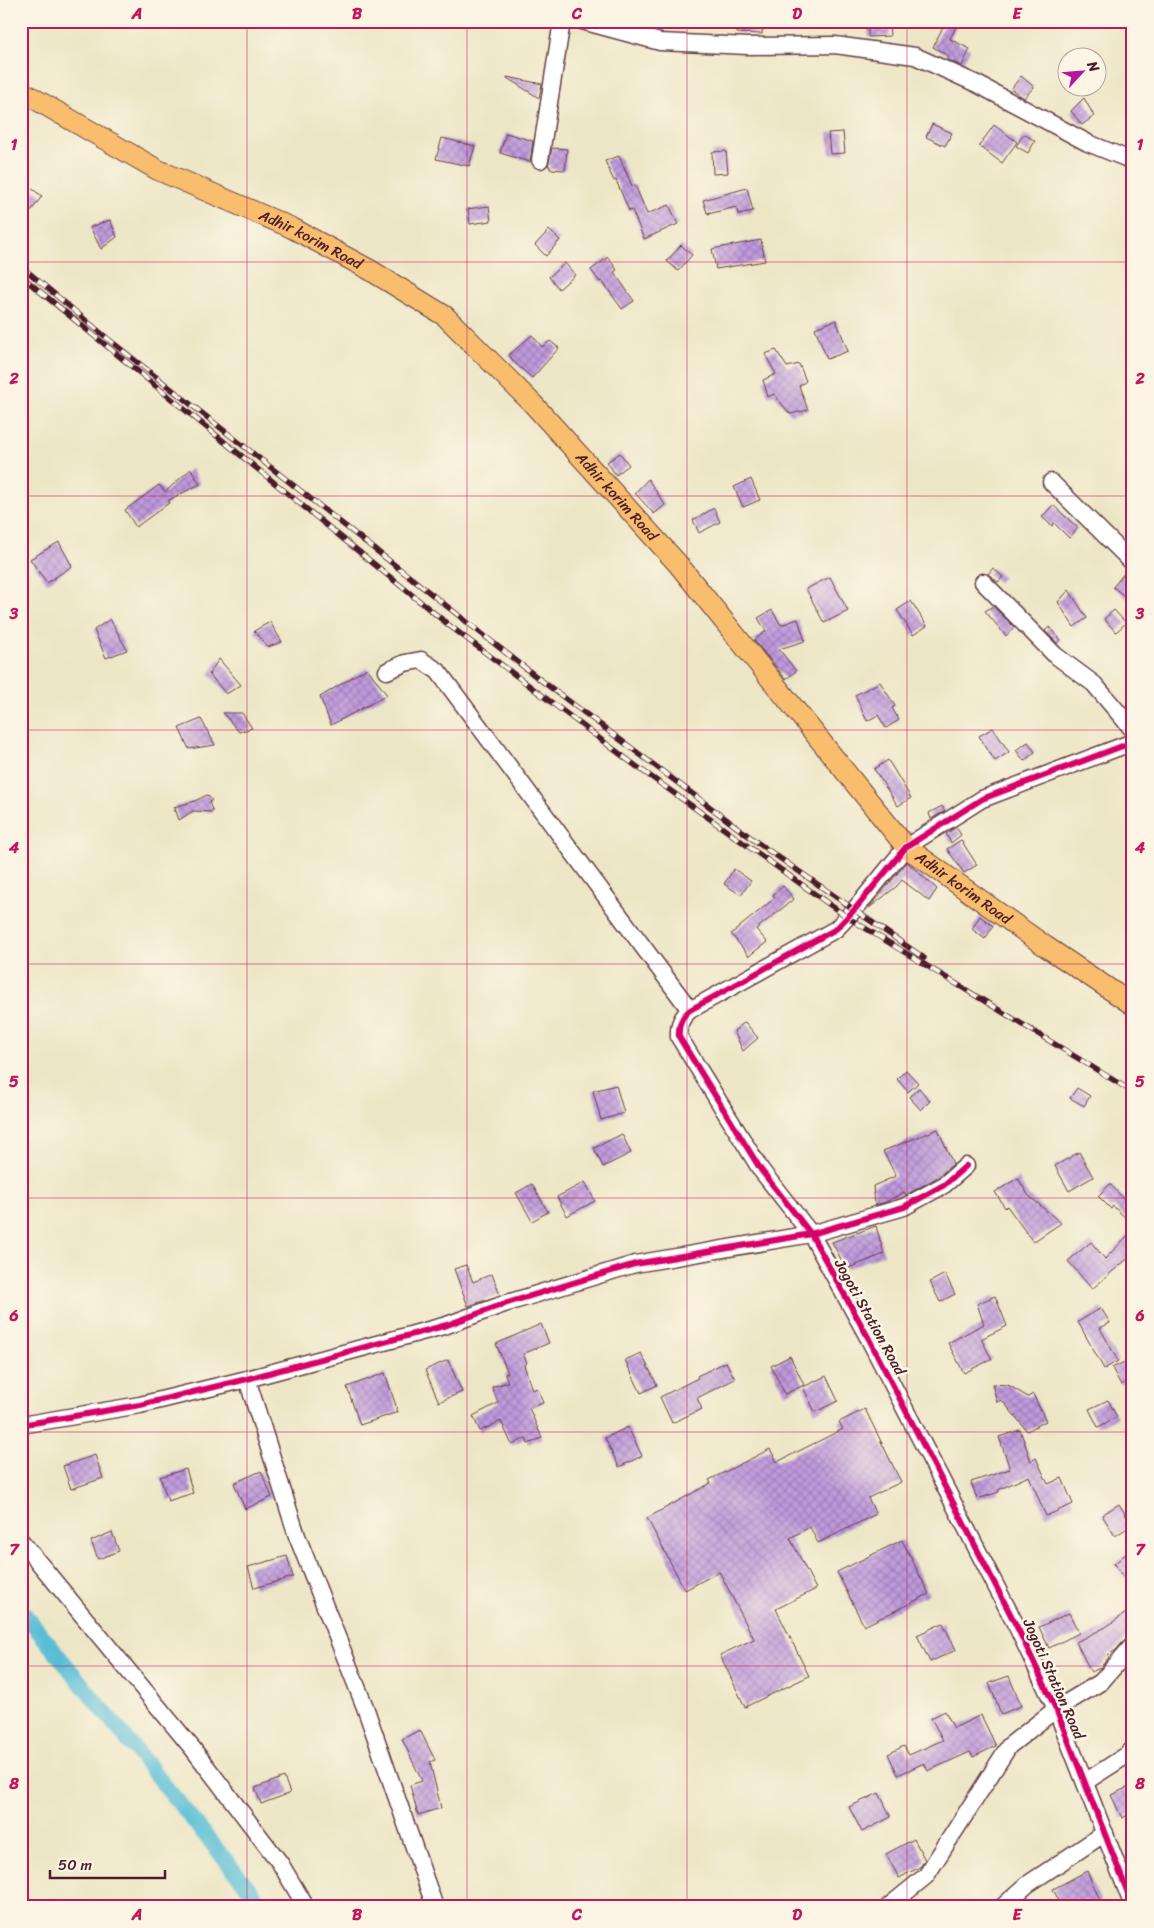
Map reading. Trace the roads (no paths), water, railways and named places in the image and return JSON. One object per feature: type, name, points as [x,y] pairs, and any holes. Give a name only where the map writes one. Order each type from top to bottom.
[{"type":"main road","name":"Adhir korim Road","points":[[21,91],[158,170],[292,228],[370,270],[445,316],[533,404],[678,564],[906,847],[987,906],[1133,1005]]},
{"type":"street","points":[[540,160],[562,21]]},
{"type":"street","points":[[582,21],[660,42],[748,46],[835,45],[915,56],[977,84],[1088,143],[1133,161]]},
{"type":"street","points":[[1051,482],[1133,563]]},
{"type":"street","points":[[983,582],[1055,655],[1094,684],[1133,730]]},
{"type":"street","points":[[387,671],[405,663],[421,660],[438,671],[690,1010],[836,929],[855,910],[906,847],[982,799],[1133,742]]},
{"type":"street","name":"Jogoti Station Road","points":[[690,1010],[680,1022],[679,1037],[760,1170],[811,1234],[869,1338],[1018,1629],[1056,1709],[1133,1906]]},
{"type":"street","points":[[21,1425],[140,1404],[247,1379],[447,1325],[504,1304],[635,1264],[811,1234],[904,1207],[944,1185],[966,1166]]},
{"type":"street","points":[[247,1379],[297,1536],[365,1707],[436,1907]]},
{"type":"street","points":[[21,1540],[193,1749],[280,1863],[306,1907]]},
{"type":"street","points":[[888,1907],[926,1876],[1009,1746],[1056,1709],[1101,1682],[1133,1645]]},
{"type":"street","points":[[1086,1782],[1133,1749]]},
{"type":"street","points":[[1002,1907],[1028,1884],[1105,1833]]},
{"type":"waterway","points":[[21,1610],[264,1907]]},
{"type":"railway","points":[[21,266],[113,343],[538,678],[758,843],[924,958]]},
{"type":"railway","points":[[21,276],[450,626],[636,766],[847,917],[1133,1092]]}]
